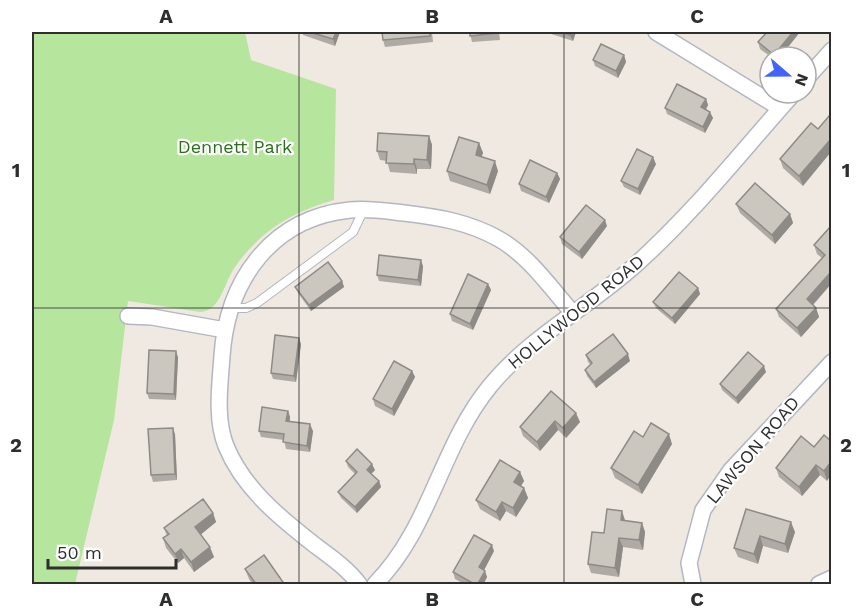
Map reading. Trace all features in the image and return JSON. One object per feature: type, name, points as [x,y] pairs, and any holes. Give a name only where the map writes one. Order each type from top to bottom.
[{"type":"street","points":[[656,32],[780,108]]},
{"type":"street","points":[[818,65],[831,50]]},
{"type":"street","name":"HOLLYWOOD ROAD","points":[[375,585],[414,534],[451,447],[483,396],[518,357],[572,312],[603,292],[650,252],[783,105]]},
{"type":"street","points":[[359,585],[346,570],[265,502],[233,462],[220,424],[225,330],[235,292],[248,270],[280,237],[322,215],[364,209],[448,218],[500,239],[524,258],[572,312]]},
{"type":"street","points":[[128,316],[225,330]]},
{"type":"street","name":"LAWSON ROAD","points":[[693,585],[689,563],[703,510],[731,470],[831,362]]},
{"type":"street","points":[[819,585],[831,578]]},
{"type":"lane","points":[[230,308],[246,308],[267,296],[353,232],[364,209]]},
{"type":"green space","name":"Dennett Park","points":[[32,32],[245,32],[251,60],[336,89],[334,200],[305,210],[266,233],[244,255],[231,273],[213,307],[207,310],[200,312],[128,301],[114,420],[75,584],[32,584]]},
{"type":"building","points":[[309,32],[336,32],[333,39]]},
{"type":"building","points":[[382,32],[430,32],[430,36],[383,40]]},
{"type":"building","points":[[470,32],[498,32],[498,33],[470,36]]},
{"type":"building","points":[[767,32],[793,32],[782,45],[762,45],[758,42]]},
{"type":"building","points":[[601,44],[624,55],[616,71],[593,60]]},
{"type":"building","points":[[677,84],[706,99],[701,107],[710,112],[703,127],[665,108]]},
{"type":"building","points":[[829,116],[831,118],[831,139],[799,176],[780,159],[811,123],[818,129]]},
{"type":"building","points":[[378,133],[429,136],[427,160],[414,159],[414,164],[386,163],[387,152],[377,151]]},
{"type":"building","points":[[459,137],[479,143],[476,155],[495,161],[487,185],[447,171]]},
{"type":"building","points":[[637,149],[653,157],[638,189],[621,181]]},
{"type":"building","points":[[530,160],[557,173],[546,197],[519,184]]},
{"type":"building","points":[[755,183],[790,214],[772,235],[736,204]]},
{"type":"building","points":[[586,205],[605,220],[579,252],[560,237]]},
{"type":"building","points":[[831,226],[831,272],[807,299],[816,308],[797,328],[776,309],[825,255],[814,245]]},
{"type":"building","points":[[379,255],[421,260],[418,280],[377,275]]},
{"type":"building","points":[[328,262],[342,281],[309,305],[295,287]]},
{"type":"building","points":[[679,272],[698,288],[672,318],[653,302]]},
{"type":"building","points":[[468,274],[488,284],[470,324],[450,314]]},
{"type":"building","points":[[613,334],[628,354],[594,382],[585,370],[592,363],[586,355]]},
{"type":"building","points":[[275,335],[299,338],[294,376],[271,373]]},
{"type":"building","points":[[149,350],[176,351],[174,394],[147,393]]},
{"type":"building","points":[[748,352],[764,366],[736,398],[720,384]]},
{"type":"building","points":[[394,361],[412,371],[392,409],[373,399]]},
{"type":"building","points":[[551,391],[576,413],[563,428],[555,421],[537,442],[520,427]]},
{"type":"building","points":[[262,407],[288,411],[286,421],[310,424],[307,446],[283,442],[284,434],[259,431]]},
{"type":"building","points":[[651,423],[669,434],[638,485],[611,468],[634,431],[643,437]]},
{"type":"building","points":[[173,428],[175,474],[151,475],[148,429]]},
{"type":"building","points":[[824,435],[831,441],[831,462],[824,471],[816,465],[799,487],[776,468],[801,436],[814,447]]},
{"type":"building","points":[[357,449],[372,464],[367,470],[379,481],[355,507],[338,492],[357,472],[346,461]]},
{"type":"building","points":[[500,460],[520,472],[514,482],[524,488],[513,508],[502,502],[496,512],[476,500]]},
{"type":"building","points":[[203,499],[213,513],[195,527],[210,547],[191,562],[181,549],[175,554],[163,538],[169,534],[164,528]]},
{"type":"building","points":[[607,509],[622,511],[621,520],[642,523],[639,540],[619,538],[615,568],[588,564],[592,532],[604,533]]},
{"type":"building","points":[[746,509],[791,522],[785,544],[760,536],[754,554],[734,548]]},
{"type":"building","points":[[474,535],[492,545],[479,567],[485,571],[477,585],[453,572]]},
{"type":"building","points":[[264,555],[285,585],[257,585],[245,569]]}]
